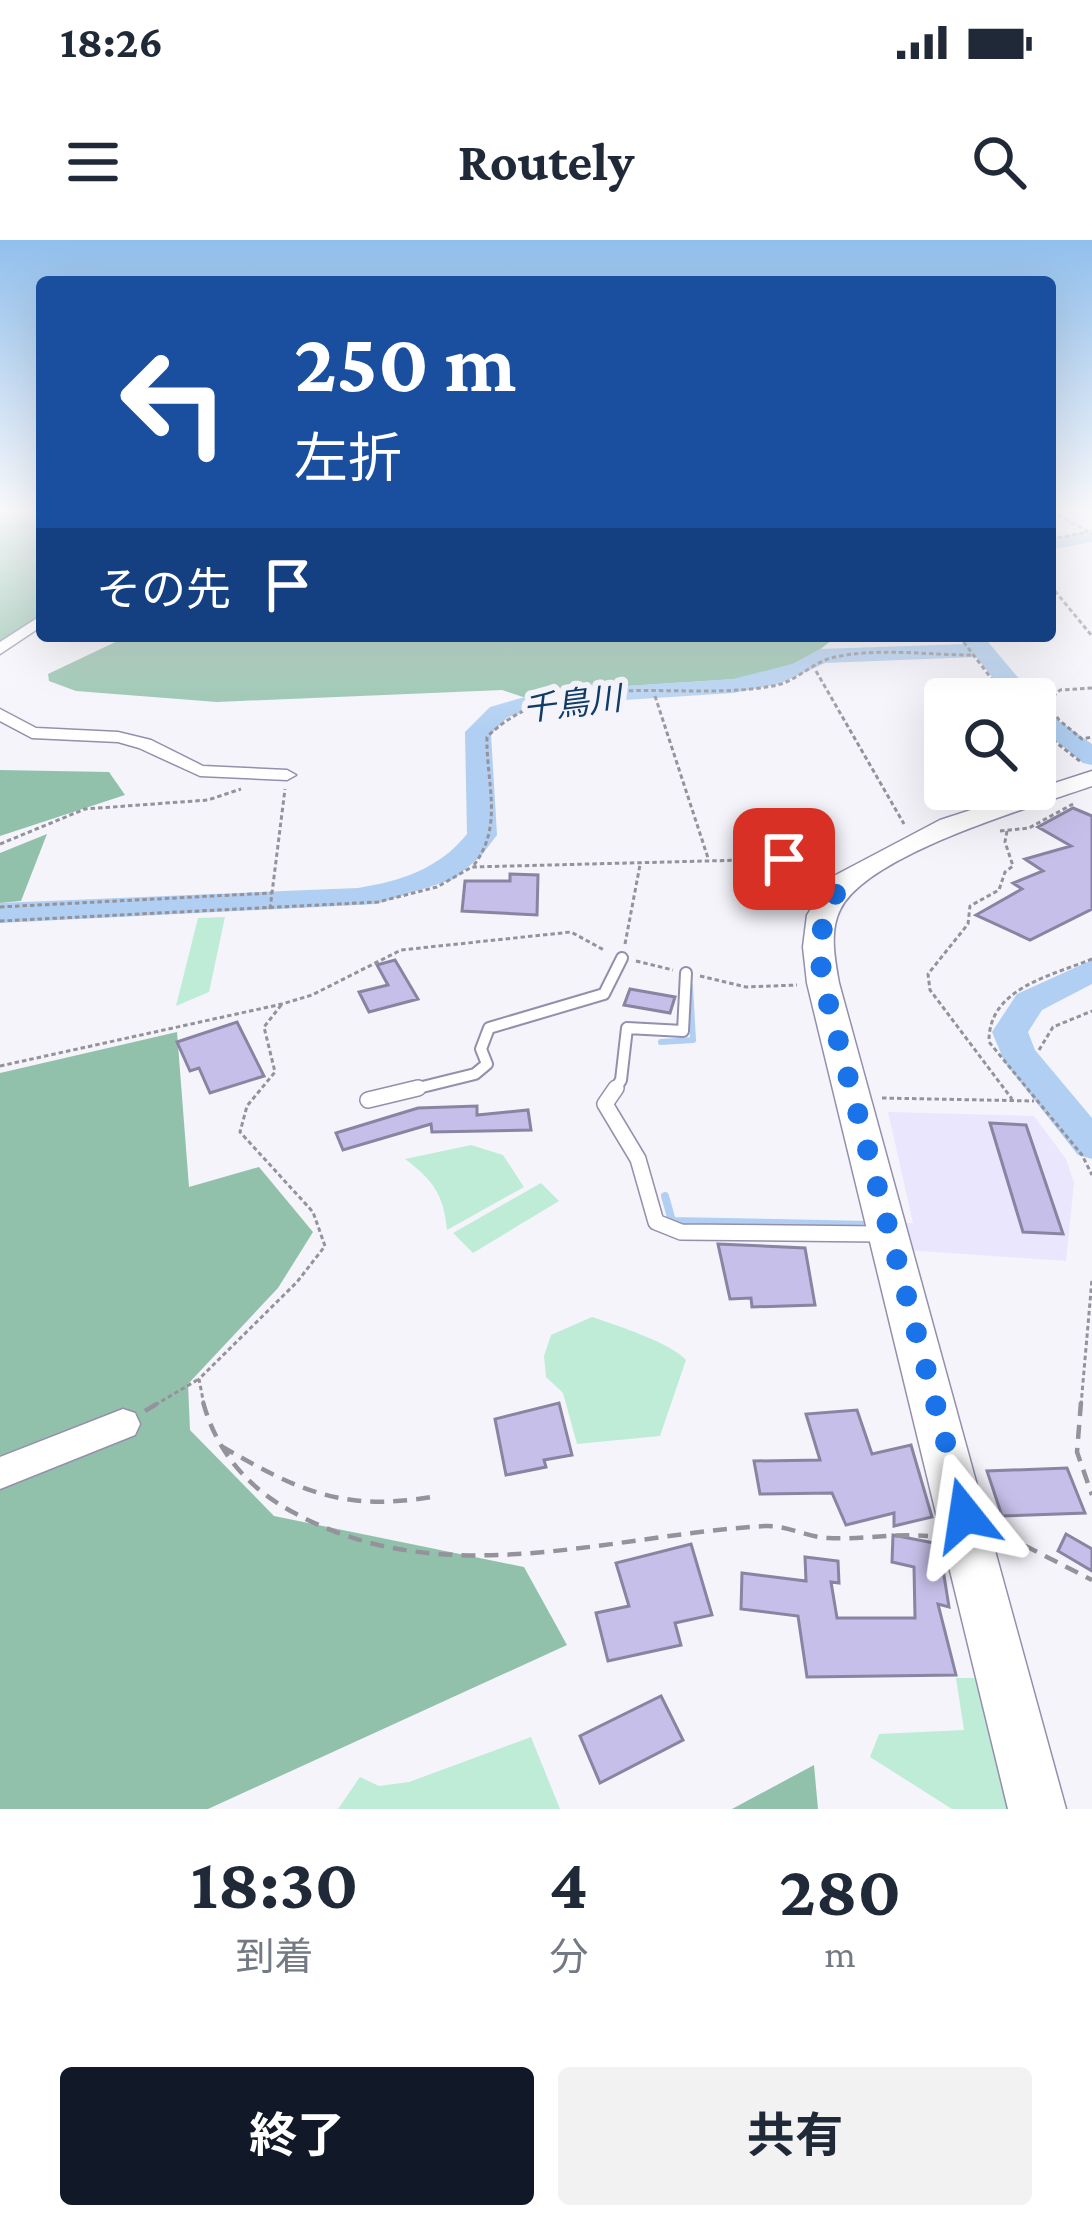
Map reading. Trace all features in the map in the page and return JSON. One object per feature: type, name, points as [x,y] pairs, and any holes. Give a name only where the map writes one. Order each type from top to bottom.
[{"type":"main road","points":[[1037,1809],[968,1528],[886,1234],[823,983],[818,946],[822,915],[842,883],[950,826],[1089,762]]},
{"type":"street","points":[[0,649],[36,623]]},
{"type":"street","points":[[0,714],[32,733],[118,737],[145,744],[200,771],[278,775]]},
{"type":"street","points":[[0,1473],[123,1424]]},
{"type":"lane","points":[[368,1100],[476,1074],[487,1064],[481,1049],[489,1028],[604,994],[622,958]]},
{"type":"lane","points":[[686,973],[683,1031],[670,1035],[639,1024],[627,1028],[621,1080],[605,1104],[638,1159],[656,1222],[681,1232],[886,1234]]},
{"type":"path","points":[[1056,592],[1092,636]]},
{"type":"path","points":[[1082,624],[1092,624]]},
{"type":"path","points":[[963,642],[990,678]]},
{"type":"path","points":[[472,867],[487,849],[495,824],[486,746],[499,722],[511,713],[555,700],[768,687],[815,670],[826,658],[971,655]]},
{"type":"path","points":[[815,670],[873,763],[915,844]]},
{"type":"path","points":[[1056,694],[1092,688]]},
{"type":"path","points":[[655,694],[708,858]]},
{"type":"path","points":[[1056,716],[1089,762]]},
{"type":"path","points":[[1089,762],[1092,737]]},
{"type":"path","points":[[1056,740],[1089,762]]},
{"type":"path","points":[[1089,762],[1092,746]]},
{"type":"path","points":[[0,844],[85,809],[208,800],[278,775],[270,909]]},
{"type":"path","points":[[1007,831],[1005,842],[1013,866],[1005,872],[999,890],[970,907],[968,924],[928,974],[930,990],[1012,1099]]},
{"type":"path","points":[[0,921],[270,909],[408,896],[472,867],[784,859],[842,883]]},
{"type":"path","points":[[622,958],[641,862]]},
{"type":"path","points":[[0,908],[272,893]]},
{"type":"path","points":[[0,1066],[282,1004],[324,989],[383,956],[421,946],[571,932],[622,958],[746,986],[823,983]]},
{"type":"path","points":[[1092,959],[1007,997],[988,1019],[989,1042],[1082,1155],[1092,1175]]},
{"type":"path","points":[[123,1424],[199,1379],[217,1354],[300,1281],[326,1246],[313,1213],[239,1132],[247,1106],[275,1072],[264,1028],[282,1004]]},
{"type":"path","points":[[1039,1050],[1042,1038],[1063,1018],[1092,1011]]},
{"type":"path","points":[[854,1097],[1036,1101]]},
{"type":"path","points":[[1092,1279],[1077,1452],[1092,1495]]},
{"type":"path","points":[[199,1379],[202,1409],[217,1444],[243,1481],[287,1511],[364,1544],[419,1555],[483,1556],[772,1525],[822,1539],[968,1528],[1092,1580]]},
{"type":"path","points":[[217,1444],[308,1492],[356,1507],[432,1497]]},
{"type":"shaded area","points":[[888,1112],[1034,1116],[1066,1159],[1074,1183],[1066,1261],[906,1250],[897,1223],[913,1223]]},
{"type":"green space","points":[[0,584],[36,584],[36,620],[0,644]]},
{"type":"green space","points":[[115,642],[829,642],[799,666],[768,677],[523,697],[502,690],[217,702],[76,691],[49,681],[48,674]]},
{"type":"green space","points":[[0,770],[109,772],[125,795],[0,836]]},
{"type":"green space","points":[[47,834],[21,901],[0,903],[0,853]]},
{"type":"green space","points":[[225,917],[209,992],[176,1006],[198,918]]},
{"type":"green space","points":[[177,1032],[189,1187],[259,1167],[313,1232],[278,1288],[188,1384],[190,1430],[274,1516],[524,1567],[567,1645],[208,1809],[0,1809],[0,1073]]},
{"type":"green space","points":[[471,1145],[503,1155],[524,1187],[447,1230],[435,1189],[405,1159]]},
{"type":"green space","points":[[541,1183],[559,1201],[473,1253],[453,1233]]},
{"type":"green space","points":[[592,1317],[656,1341],[686,1360],[660,1436],[577,1444],[563,1393],[546,1377],[544,1356],[551,1335]]},
{"type":"green space","points":[[956,1678],[980,1678],[1012,1809],[952,1809],[870,1757],[879,1734],[964,1730]]},
{"type":"green space","points":[[531,1737],[560,1809],[338,1809],[360,1777],[379,1786],[409,1782]]},
{"type":"green space","points":[[814,1765],[818,1809],[732,1809]]},
{"type":"building","points":[[1073,808],[1092,816],[1092,909],[1030,940],[976,915],[1022,889],[1013,883],[1043,871],[1025,859],[1071,846],[1038,827]]},
{"type":"building","points":[[510,874],[538,875],[537,915],[462,911],[465,881],[510,881]]},
{"type":"building","points":[[395,960],[418,999],[369,1012],[359,992],[388,985],[377,965]]},
{"type":"building","points":[[630,989],[675,997],[670,1013],[624,1005]]},
{"type":"building","points":[[237,1022],[264,1076],[210,1093],[199,1068],[190,1071],[177,1042]]},
{"type":"building","points":[[477,1106],[477,1115],[528,1110],[531,1130],[432,1132],[431,1124],[343,1150],[336,1133],[418,1108]]},
{"type":"building","points":[[990,1123],[1026,1125],[1063,1234],[1023,1232]]},
{"type":"building","points":[[718,1244],[805,1248],[815,1305],[752,1307],[751,1298],[730,1299]]},
{"type":"building","points":[[559,1403],[572,1455],[544,1460],[546,1467],[506,1475],[495,1419]]},
{"type":"building","points":[[857,1410],[872,1454],[911,1445],[932,1517],[894,1526],[894,1513],[846,1525],[832,1493],[760,1494],[754,1461],[820,1460],[806,1414]]},
{"type":"building","points":[[1067,1468],[1085,1513],[1002,1516],[987,1471]]},
{"type":"building","points":[[1066,1534],[1092,1549],[1092,1571],[1058,1551]]},
{"type":"building","points":[[893,1535],[939,1544],[949,1607],[938,1604],[956,1675],[807,1677],[798,1616],[741,1609],[742,1573],[806,1581],[805,1557],[838,1561],[839,1583],[831,1582],[837,1618],[915,1618],[914,1567],[892,1562]]},
{"type":"building","points":[[691,1544],[712,1615],[675,1623],[681,1645],[608,1661],[596,1613],[629,1606],[616,1563]]},
{"type":"building","points":[[661,1696],[683,1740],[600,1783],[580,1736]]},
{"type":"waterway","points":[[976,642],[1006,678]]},
{"type":"waterway","name":"千鳥川","points":[[0,913],[358,897],[394,891],[443,872],[482,835],[478,732],[499,712],[545,698],[733,686],[800,669],[820,656],[982,650]]},
{"type":"waterway","points":[[1056,728],[1092,757]]},
{"type":"waterway","points":[[1092,970],[1029,1002],[1010,1032],[1018,1054],[1092,1145]]},
{"type":"waterway","points":[[661,1042],[693,1040],[690,986]]},
{"type":"waterway","points":[[665,1196],[672,1221],[871,1225]]},
{"type":"route","points":[[784,859],[842,883],[822,915],[818,946],[823,983],[886,1234],[965,1515]]}]
